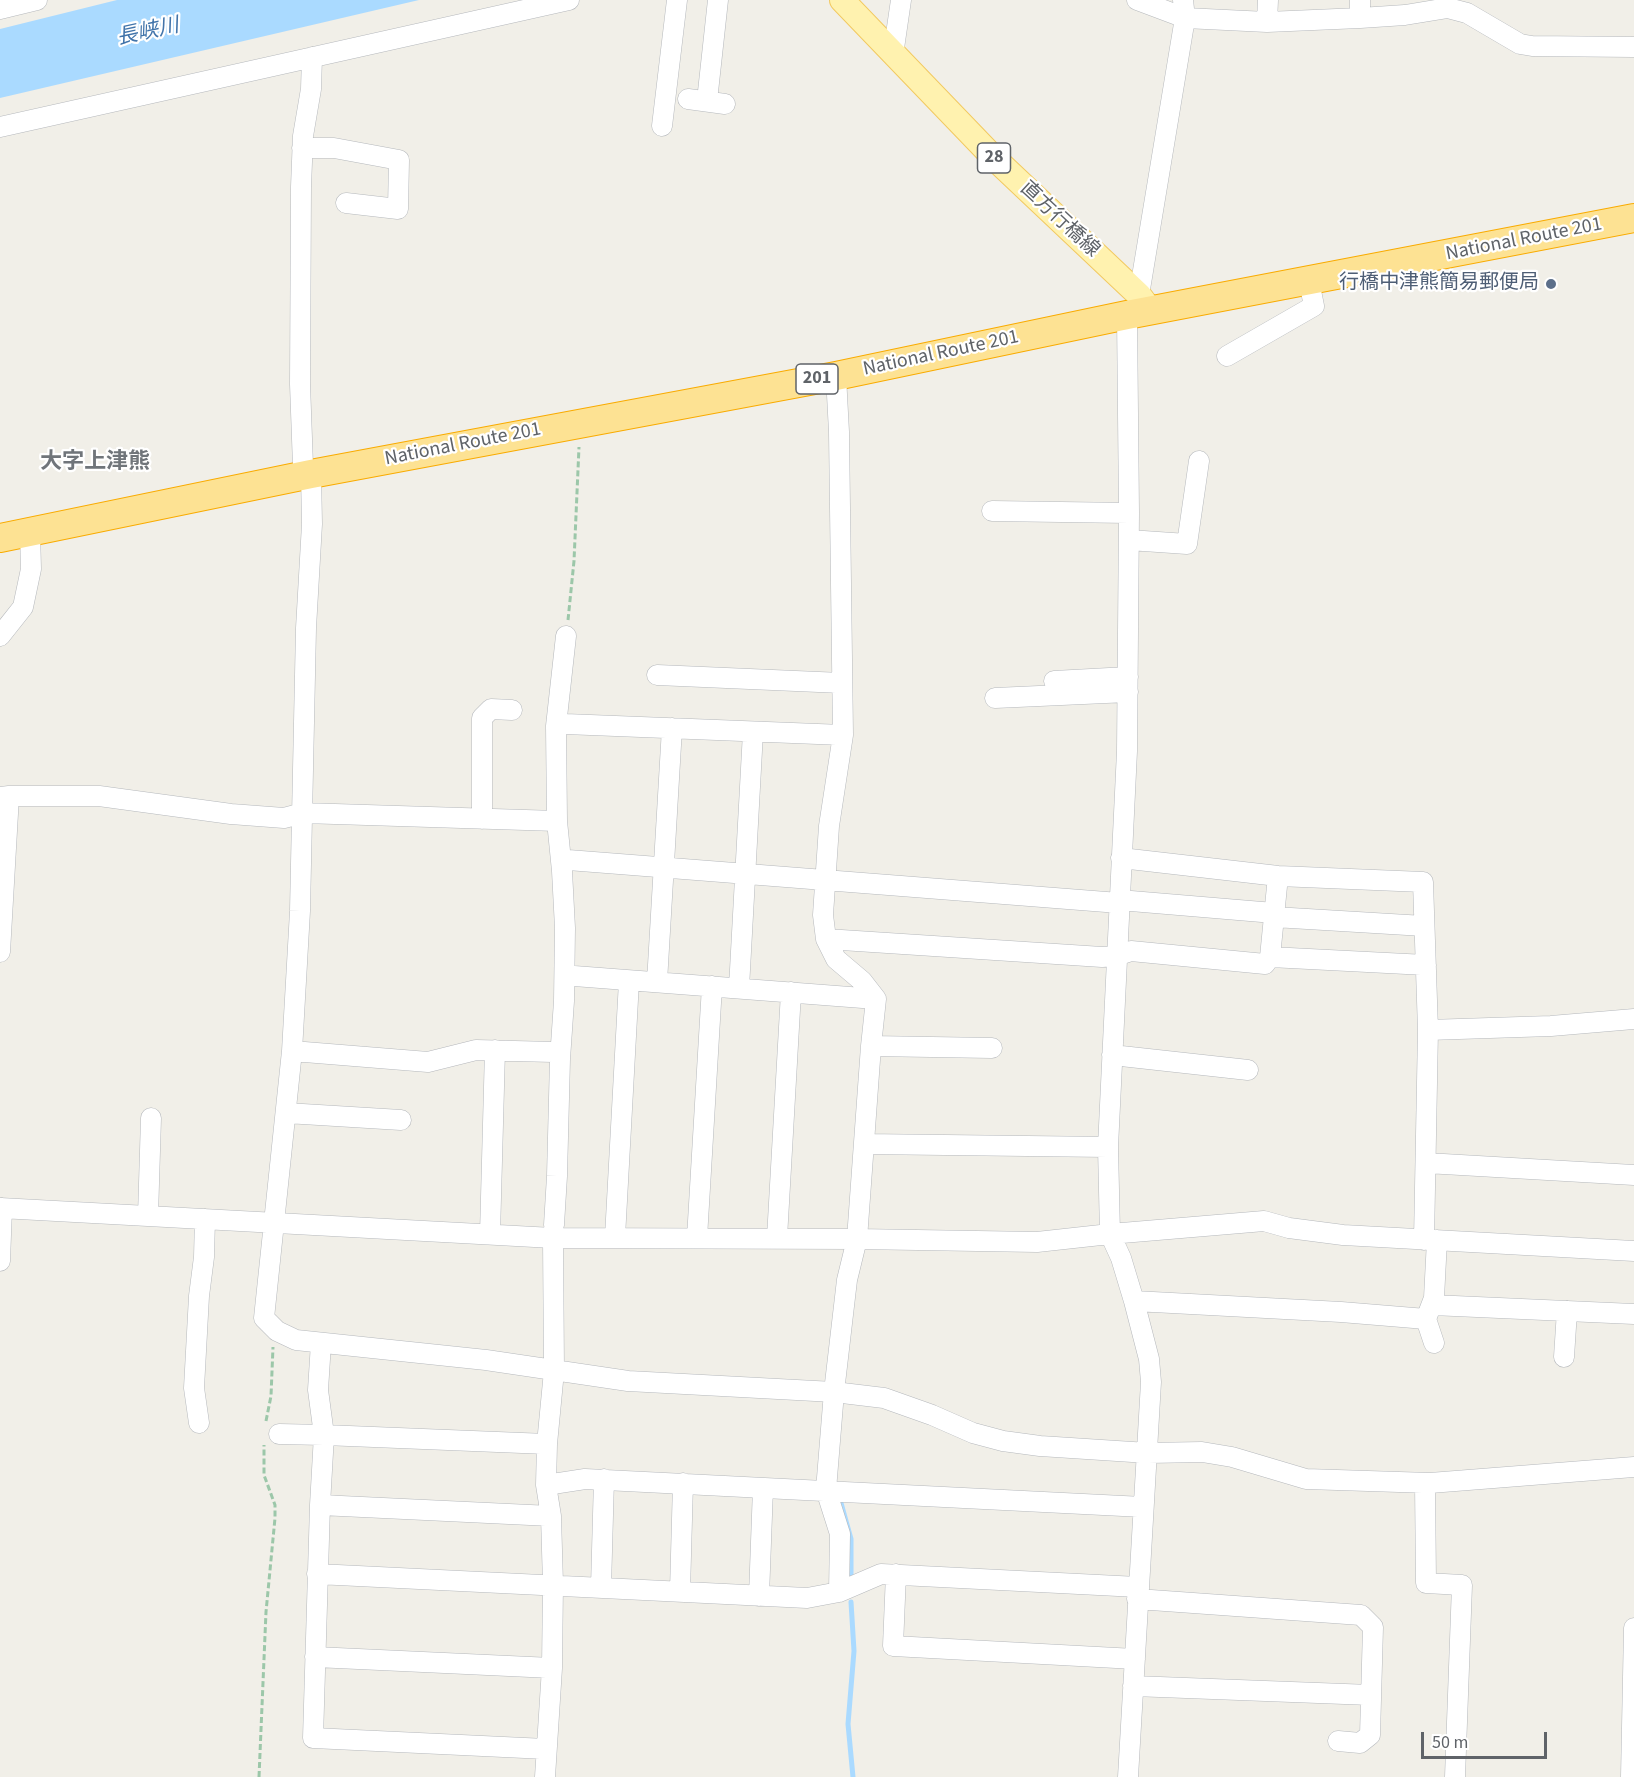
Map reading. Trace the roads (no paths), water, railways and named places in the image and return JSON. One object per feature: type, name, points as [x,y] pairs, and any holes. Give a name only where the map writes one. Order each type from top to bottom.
[{"type":"highway","name":"National Route 201","points":[[0,538],[310,474],[836,376],[1139,307],[1309,281],[1634,218]]},
{"type":"main road","name":"直方行橋線","points":[[842,0],[1139,307]]},
{"type":"street","points":[[0,9],[37,0]]},
{"type":"street","points":[[0,127],[569,0]]},
{"type":"street","points":[[662,126],[676,0]]},
{"type":"street","points":[[707,101],[718,0]]},
{"type":"street","points":[[893,55],[901,0]]},
{"type":"street","points":[[1137,0],[1267,22],[1360,9],[1405,15],[1448,8],[1467,13],[1520,44],[1634,47]]},
{"type":"street","points":[[1267,22],[1268,0]]},
{"type":"street","points":[[1128,1777],[1151,1382],[1149,1359],[1134,1301],[1121,1258],[1110,1234],[1108,1147],[1127,751],[1129,513],[1139,307],[1184,9]]},
{"type":"street","points":[[312,57],[311,89],[303,148],[300,384],[303,466],[310,474],[312,524],[306,628],[300,911],[286,1113],[264,1318],[277,1331],[296,1340],[486,1360],[628,1381],[834,1392],[884,1398],[1003,1442],[1148,1452],[1202,1452],[1232,1457],[1306,1479],[1425,1483],[1634,1467]]},
{"type":"street","points":[[303,148],[334,148],[399,160],[398,209],[346,203]]},
{"type":"street","points":[[1227,356],[1314,306],[1309,281]]},
{"type":"street","points":[[836,376],[839,432],[843,735],[829,826],[823,915],[826,939],[836,959],[862,981],[876,999],[857,1239],[847,1280],[826,1490],[840,1534],[839,1592]]},
{"type":"street","points":[[1129,540],[1187,544],[1199,461]]},
{"type":"street","points":[[992,511],[1129,513]]},
{"type":"street","points":[[0,636],[23,607],[31,569],[30,532]]},
{"type":"street","points":[[545,1777],[552,1668],[553,1584],[551,1516],[546,1485],[547,1444],[554,1371],[554,1232],[558,1176],[565,928],[557,821],[556,726],[566,636]]},
{"type":"street","points":[[657,675],[842,683]]},
{"type":"street","points":[[1054,681],[1128,684]]},
{"type":"street","points":[[995,698],[1128,684]]},
{"type":"street","points":[[482,819],[482,718],[491,709],[512,710]]},
{"type":"street","points":[[565,724],[843,735]]},
{"type":"street","points":[[657,982],[672,728]]},
{"type":"street","points":[[739,988],[753,732]]},
{"type":"street","points":[[0,952],[4,797],[99,796],[231,814],[284,818],[303,813],[557,821]]},
{"type":"street","points":[[1121,858],[1278,876],[1423,882],[1428,1030],[1426,1163],[1430,1240],[1429,1312],[1434,1343]]},
{"type":"street","points":[[568,860],[1424,926]]},
{"type":"street","points":[[826,939],[1102,957],[1116,956],[1131,951],[1265,964],[1270,957],[1278,876]]},
{"type":"street","points":[[1270,957],[1426,965]]},
{"type":"street","points":[[574,976],[876,999]]},
{"type":"street","points":[[615,1237],[629,981]]},
{"type":"street","points":[[697,1238],[711,986]]},
{"type":"street","points":[[777,1238],[791,992]]},
{"type":"street","points":[[1428,1030],[1551,1026],[1634,1019]]},
{"type":"street","points":[[871,1046],[992,1048]]},
{"type":"street","points":[[291,1051],[428,1062],[476,1050],[553,1052]]},
{"type":"street","points":[[490,1234],[495,1050]]},
{"type":"street","points":[[1112,1055],[1248,1070]]},
{"type":"street","points":[[286,1113],[401,1120]]},
{"type":"street","points":[[148,1216],[151,1118]]},
{"type":"street","points":[[864,1144],[1108,1147]]},
{"type":"street","points":[[1426,1163],[1634,1175]]},
{"type":"street","points":[[0,1261],[1,1208],[490,1234],[554,1232],[615,1237],[1037,1242],[1264,1221],[1289,1228],[1344,1235],[1634,1251]]},
{"type":"street","points":[[199,1423],[194,1388],[205,1219]]},
{"type":"street","points":[[1134,1301],[1341,1312],[1567,1311],[1634,1314]]},
{"type":"street","points":[[1564,1357],[1567,1311]]},
{"type":"street","points":[[321,1343],[318,1390],[324,1435],[313,1738],[546,1749]]},
{"type":"street","points":[[269,1436],[324,1435],[547,1444]]},
{"type":"street","points":[[546,1485],[585,1479],[604,1479],[1143,1507]]},
{"type":"street","points":[[601,1587],[604,1479]]},
{"type":"street","points":[[680,1591],[683,1483]]},
{"type":"street","points":[[1425,1483],[1426,1583],[1462,1585],[1455,1777]]},
{"type":"street","points":[[759,1596],[764,1488]]},
{"type":"street","points":[[320,1505],[551,1516]]},
{"type":"street","points":[[318,1574],[807,1598],[839,1592],[881,1574],[896,1574],[1137,1593],[1361,1615],[1373,1627],[1370,1735],[1360,1743],[1338,1741]]},
{"type":"street","points":[[896,1574],[893,1646],[1135,1659]]},
{"type":"street","points":[[1631,1777],[1634,1628]]},
{"type":"street","points":[[315,1657],[552,1668]]},
{"type":"street","points":[[1133,1686],[1371,1695]]},
{"type":"water","name":"長峡川","points":[[117,0],[419,0],[0,98],[0,29]]},
{"type":"waterway","points":[[841,1503],[851,1539],[851,1574]]},
{"type":"waterway","points":[[851,1602],[854,1651],[848,1724],[853,1777]]},
{"type":"place","name":"行橋中津熊簡易郵便局","points":[[1551,284]]},
{"type":"district","name":"大字上津熊","points":[[95,463]]}]
